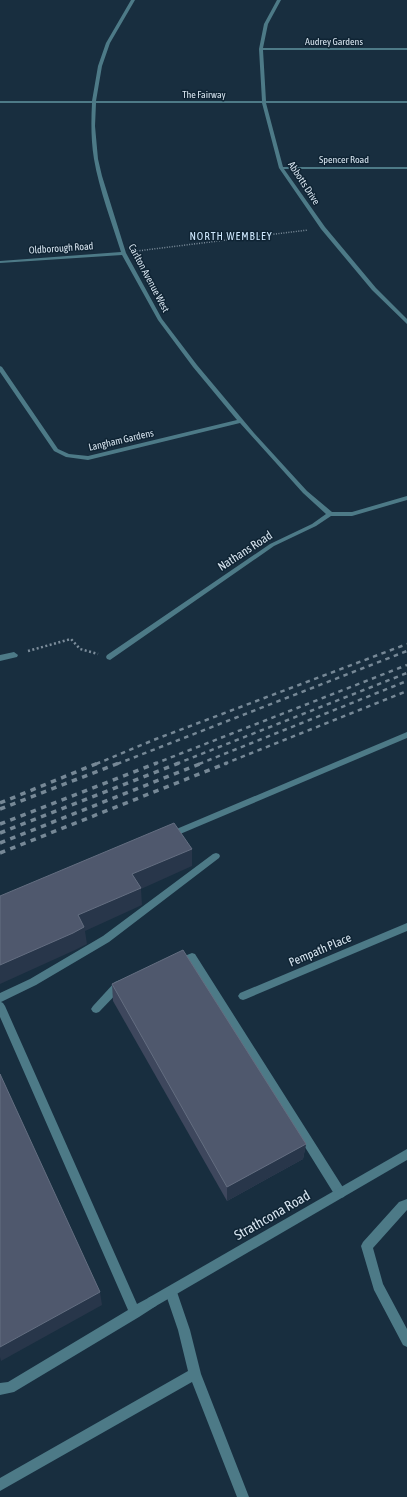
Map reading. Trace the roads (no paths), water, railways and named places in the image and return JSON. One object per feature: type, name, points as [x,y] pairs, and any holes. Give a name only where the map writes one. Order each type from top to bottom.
[{"type":"street","name":"Carlton Avenue West","points":[[133,0],[108,43],[100,66],[94,102],[93,126],[96,159],[100,176],[124,253],[160,319],[195,366],[240,421],[305,492],[330,514]]},
{"type":"street","name":"Abbotts Drive","points":[[279,0],[266,24],[261,50],[264,102],[281,168],[323,228],[374,289],[407,322]]},
{"type":"street","name":"Audrey Gardens","points":[[261,50],[407,49]]},
{"type":"street","name":"The Fairway","points":[[0,102],[407,102]]},
{"type":"street","name":"Spencer Road","points":[[281,168],[407,168]]},
{"type":"street","name":"Oldborough Road","points":[[0,262],[124,253]]},
{"type":"street","name":"Langham Gardens","points":[[0,368],[56,450],[68,456],[88,458],[240,421]]},
{"type":"street","points":[[330,514],[352,514],[407,498]]},
{"type":"street","name":"Nathans Road","points":[[110,657],[272,545],[314,525],[330,514]]},
{"type":"street","points":[[0,658],[14,655]]},
{"type":"street","points":[[160,839],[407,735]]},
{"type":"street","points":[[0,998],[33,982],[106,940],[216,856]]},
{"type":"street","name":"Pempath Place","points":[[244,996],[407,927]]},
{"type":"street","points":[[170,966],[192,957],[340,1193]]},
{"type":"street","points":[[96,1009],[118,985],[132,980]]},
{"type":"street","points":[[0,1006],[135,1312]]},
{"type":"street","name":"Strathcona Road","points":[[0,1389],[10,1388],[135,1312],[407,1154]]},
{"type":"street","points":[[407,1204],[403,1206],[367,1246],[378,1286],[407,1340]]},
{"type":"street","points":[[171,1292],[184,1330],[195,1374],[243,1497]]},
{"type":"street","points":[[0,1485],[195,1374]]},
{"type":"railway","points":[[96,764],[156,739],[407,644]]},
{"type":"railway","points":[[117,764],[407,651]]},
{"type":"railway","points":[[154,764],[407,665]]},
{"type":"railway","points":[[176,764],[407,673]]},
{"type":"railway","points":[[199,764],[407,681]]},
{"type":"railway","points":[[224,764],[407,691]]},
{"type":"railway","points":[[0,803],[98,763]]},
{"type":"railway","points":[[0,809],[119,763]]},
{"type":"railway","points":[[0,824],[157,763]]},
{"type":"railway","points":[[0,833],[179,763]]},
{"type":"railway","points":[[0,843],[202,763]]},
{"type":"railway","points":[[0,853],[227,763]]},
{"type":"district","name":"NORTH WEMBLEY","points":[[231,236]]}]
